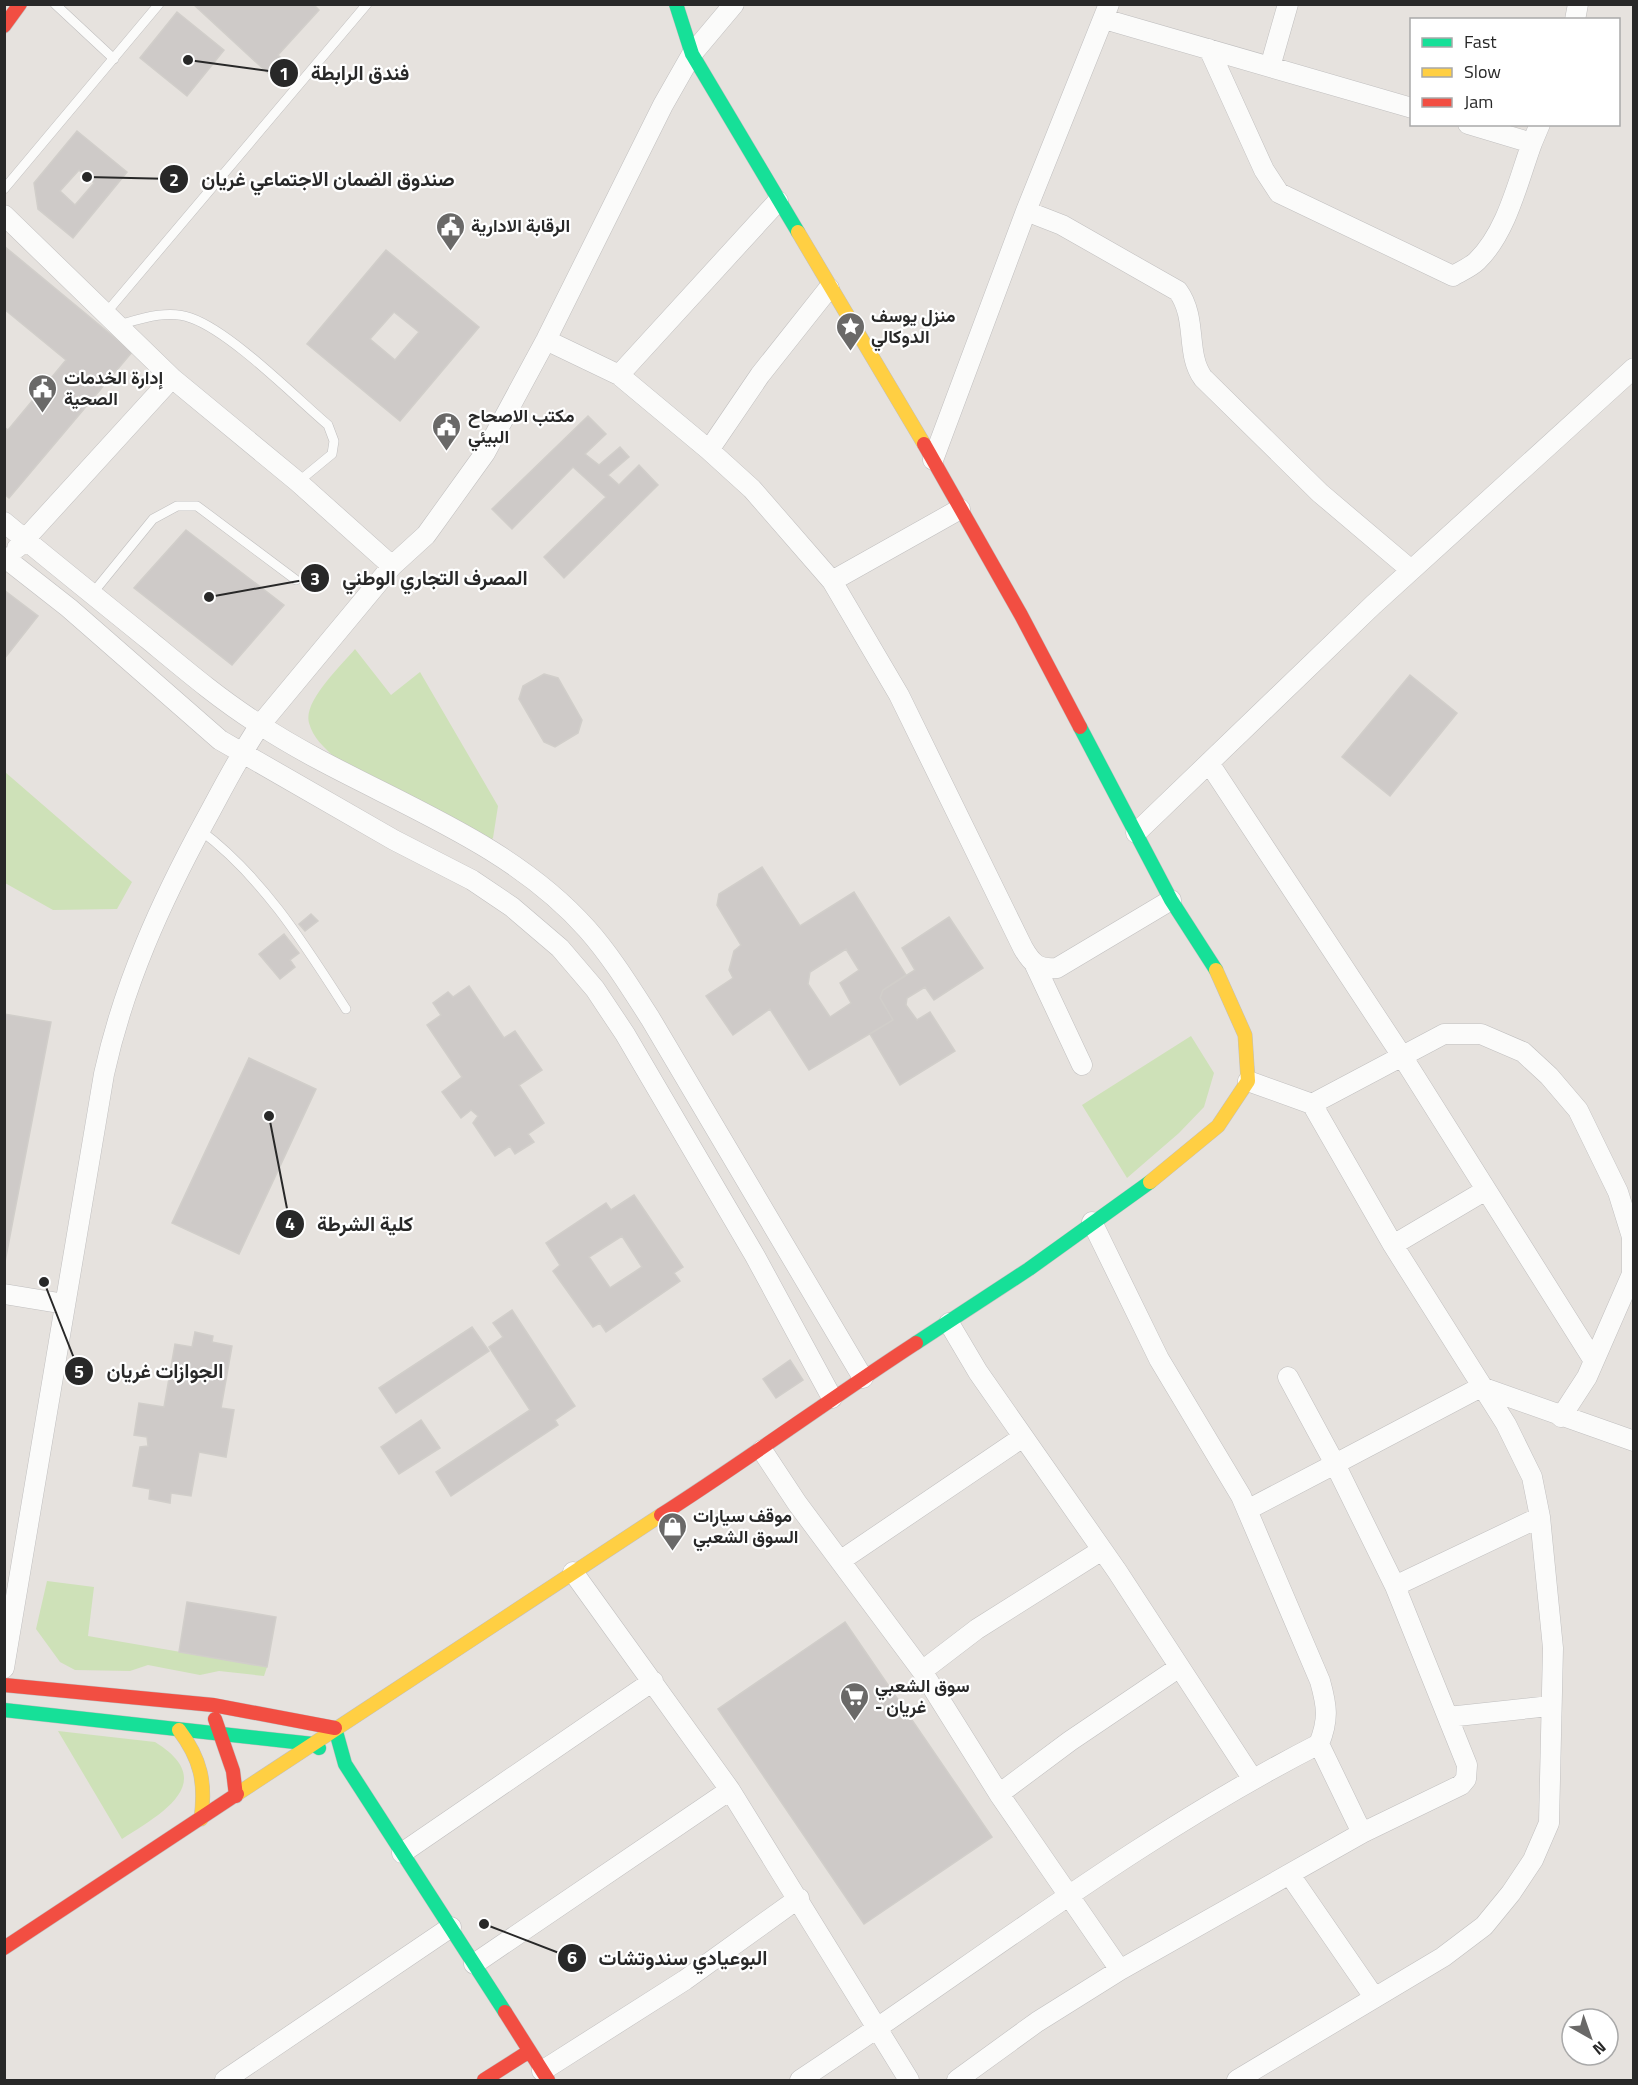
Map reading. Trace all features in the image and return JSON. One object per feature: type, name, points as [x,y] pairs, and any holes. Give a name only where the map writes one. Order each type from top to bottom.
[{"type":"street","points":[[4,26],[20,4]]},
{"type":"street","points":[[4,1948],[573,1572],[762,1450],[832,1398],[949,1323],[1170,1168],[1218,1126],[1248,1081],[1245,1035],[1218,974],[1171,900],[1021,615],[933,460],[692,54],[676,4]]},
{"type":"street","points":[[4,1668],[114,1029],[130,978],[152,925],[241,753],[260,725],[392,566],[426,535],[478,462],[546,340],[663,105],[692,54],[734,4]]},
{"type":"street","points":[[1270,67],[1288,4]]},
{"type":"street","points":[[933,460],[1026,210],[1107,12],[1209,49],[1410,107]]},
{"type":"street","points":[[1209,49],[1264,170],[1279,193],[1453,276],[1475,263],[1488,249],[1507,212],[1539,126]]},
{"type":"street","points":[[1475,126],[1532,143]]},
{"type":"street","points":[[619,375],[778,201]]},
{"type":"street","points":[[1026,210],[1062,225],[1178,291],[1187,304],[1196,363],[1203,378],[1320,493],[1411,570]]},
{"type":"street","points":[[4,215],[172,378],[298,482],[392,566]]},
{"type":"street","points":[[709,450],[760,375],[829,288]]},
{"type":"street","points":[[546,340],[619,375],[709,450],[752,489],[832,581],[899,695],[1028,957],[1035,965],[1082,1065]]},
{"type":"street","points":[[1136,833],[1411,570],[1634,368]]},
{"type":"street","points":[[172,378],[6,558],[69,608],[220,740],[394,840],[472,880],[512,907],[560,948],[595,988],[625,1034],[755,1256],[832,1398]]},
{"type":"street","points":[[832,581],[960,509]]},
{"type":"street","points":[[4,522],[195,680],[260,725],[493,852],[551,895],[586,928],[620,970],[650,1018],[863,1378]]},
{"type":"street","points":[[1209,763],[1402,1056],[1594,1361]]},
{"type":"street","points":[[1035,965],[1046,969],[1057,968],[1171,900]]},
{"type":"street","points":[[625,1034],[650,1018]]},
{"type":"street","points":[[1312,1104],[1444,1034],[1481,1034],[1523,1052],[1549,1076],[1578,1110],[1618,1192],[1632,1237],[1632,1274],[1611,1327],[1587,1377],[1561,1417]]},
{"type":"street","points":[[1237,2080],[1443,1957],[1484,1926],[1511,1893],[1533,1860],[1549,1823],[1553,1648],[1540,1517],[1532,1477],[1506,1424],[1392,1245],[1312,1104],[1248,1081]]},
{"type":"street","points":[[1392,1245],[1486,1190]]},
{"type":"street","points":[[800,2080],[1068,1896],[1252,1778],[1319,1744],[1326,1726],[1326,1702],[1320,1681],[1241,1496],[1159,1359],[1092,1222]]},
{"type":"street","points":[[4,1294],[65,1304]]},
{"type":"street","points":[[949,1323],[978,1372],[1102,1550],[1252,1778]]},
{"type":"street","points":[[957,2080],[1037,2022],[1120,1970],[1362,1833],[1461,1785],[1466,1779],[1467,1765],[1395,1586],[1335,1464],[1288,1377]]},
{"type":"street","points":[[1247,1510],[1481,1387],[1634,1441]]},
{"type":"street","points":[[840,1561],[1023,1437]]},
{"type":"street","points":[[762,1450],[840,1561],[922,1671],[999,1794],[1120,1970]]},
{"type":"street","points":[[1395,1586],[1540,1517]]},
{"type":"street","points":[[922,1671],[977,1629],[1102,1550]]},
{"type":"street","points":[[573,1572],[730,1790],[799,1898],[909,2080]]},
{"type":"street","points":[[999,1794],[1070,1741],[1178,1668]]},
{"type":"street","points":[[402,1853],[653,1681]]},
{"type":"street","points":[[4,1685],[209,1706],[309,1721],[336,1728]]},
{"type":"street","points":[[209,1706],[222,1734],[233,1771],[236,1796]]},
{"type":"street","points":[[1448,1716],[1550,1706]]},
{"type":"street","points":[[4,1710],[313,1744],[345,1764]]},
{"type":"street","points":[[336,1728],[345,1764],[474,1964],[528,2052],[539,2077],[685,1980],[799,1898]]},
{"type":"street","points":[[179,1730],[192,1745],[203,1771],[205,1786],[201,1819]]},
{"type":"street","points":[[1319,1744],[1362,1833]]},
{"type":"street","points":[[474,1964],[730,1790]]},
{"type":"street","points":[[1290,1875],[1374,1997]]},
{"type":"street","points":[[225,2080],[451,1927]]},
{"type":"street","points":[[484,2080],[528,2052]]},
{"type":"lane","points":[[55,4],[114,59]]},
{"type":"lane","points":[[4,189],[159,4]]},
{"type":"lane","points":[[112,319],[367,4]]},
{"type":"lane","points":[[112,319],[153,316],[190,317],[234,345],[328,425],[334,441],[332,454],[298,482]]},
{"type":"lane","points":[[92,594],[153,519],[177,506],[197,506],[296,580]]},
{"type":"lane","points":[[200,830],[222,846],[292,927],[346,1010]]},
{"type":"green space","points":[[355,649],[391,695],[420,672],[498,806],[493,838],[489,842],[334,757],[316,738],[309,723],[312,705],[324,684]]},
{"type":"green space","points":[[5,772],[132,882],[117,909],[53,910],[5,883]]},
{"type":"green space","points":[[1191,1036],[1214,1073],[1204,1107],[1179,1133],[1127,1178],[1082,1105]]},
{"type":"green space","points":[[47,1581],[94,1587],[88,1636],[267,1667],[264,1676],[219,1671],[200,1675],[148,1665],[130,1671],[75,1670],[60,1662],[36,1629]]},
{"type":"green space","points":[[58,1731],[155,1742],[174,1757],[183,1771],[183,1784],[178,1796],[153,1819],[122,1839]]},
{"type":"building","points":[[193,4],[313,4],[319,10],[278,55],[285,62],[271,76]]},
{"type":"building","points":[[177,12],[224,50],[187,96],[140,58]]},
{"type":"building","points":[[77,131],[127,172],[73,238],[38,209],[34,183]],"holes":[[[79,170],[94,183],[75,205],[60,191]]]},
{"type":"building","points":[[4,246],[132,352],[9,498],[4,494],[4,427],[8,430],[66,360],[4,309]]},
{"type":"building","points":[[386,250],[479,327],[400,421],[307,344]],"holes":[[[394,312],[419,332],[395,360],[370,339]]]},
{"type":"building","points":[[588,416],[606,434],[585,454],[599,465],[620,447],[629,457],[608,475],[619,485],[639,465],[658,485],[564,578],[544,557],[606,497],[573,467],[512,529],[492,509]]},
{"type":"building","points":[[186,530],[284,605],[232,665],[134,588]]},
{"type":"building","points":[[4,590],[38,616],[4,659]]},
{"type":"building","points":[[544,674],[558,678],[582,720],[578,733],[555,747],[544,742],[519,699],[523,686]]},
{"type":"building","points":[[1410,675],[1457,713],[1390,796],[1342,757]]},
{"type":"building","points":[[762,867],[800,926],[854,892],[906,975],[883,990],[880,998],[893,1020],[809,1070],[770,1009],[733,1035],[706,996],[733,978],[729,970],[734,951],[741,945],[717,905],[719,894]],"holes":[[[846,949],[859,970],[840,983],[851,1003],[830,1017],[808,984],[810,972]]]},
{"type":"building","points":[[311,914],[318,921],[305,931],[299,924]]},
{"type":"building","points":[[949,917],[983,968],[934,1000],[925,987],[907,998],[906,1005],[917,1020],[930,1012],[955,1051],[900,1085],[870,1034],[893,1020],[880,998],[883,990],[915,970],[902,948]]},
{"type":"building","points":[[284,934],[299,953],[290,960],[295,967],[280,979],[259,954]]},
{"type":"building","points":[[469,986],[504,1038],[515,1031],[542,1070],[519,1085],[544,1123],[528,1134],[534,1142],[515,1154],[510,1146],[495,1156],[473,1123],[478,1116],[471,1110],[461,1118],[442,1092],[462,1077],[427,1025],[441,1015],[433,1003],[448,992],[453,997]]},
{"type":"building","points":[[4,1014],[51,1022],[5,1262],[4,1262]]},
{"type":"building","points":[[249,1058],[316,1089],[239,1254],[172,1223]]},
{"type":"building","points":[[634,1195],[683,1267],[674,1273],[680,1281],[606,1332],[600,1323],[593,1327],[553,1271],[560,1265],[546,1243],[606,1203],[611,1210]],"holes":[[[622,1236],[642,1267],[610,1288],[589,1257]]]},
{"type":"building","points":[[512,1310],[575,1406],[555,1420],[558,1425],[451,1496],[436,1472],[530,1410],[489,1347],[503,1337],[493,1323]]},
{"type":"building","points":[[472,1327],[489,1351],[396,1413],[379,1388]]},
{"type":"building","points":[[195,1332],[213,1336],[212,1342],[232,1346],[221,1408],[234,1410],[226,1457],[199,1452],[191,1496],[171,1493],[170,1503],[149,1499],[150,1489],[133,1486],[140,1447],[148,1446],[147,1437],[134,1435],[139,1403],[164,1407],[175,1344],[192,1347]]},
{"type":"building","points":[[790,1360],[803,1380],[776,1398],[763,1379]]},
{"type":"building","points":[[421,1420],[440,1448],[399,1474],[381,1447]]},
{"type":"building","points":[[187,1602],[276,1617],[267,1667],[179,1652]]},
{"type":"building","points":[[845,1622],[992,1837],[864,1924],[718,1709]]},
{"type":"traffic: fast","points":[[676,4],[692,54],[798,232]]},
{"type":"traffic: fast","points":[[1080,727],[1171,900],[1216,970]]},
{"type":"traffic: fast","points":[[916,1343],[1029,1269],[1150,1182]]},
{"type":"traffic: fast","points":[[4,1710],[313,1744],[319,1748]]},
{"type":"traffic: fast","points":[[335,1728],[345,1764],[505,2012]]},
{"type":"traffic: slow","points":[[798,232],[924,444]]},
{"type":"traffic: slow","points":[[1150,1182],[1218,1126],[1248,1081],[1245,1035],[1216,970]]},
{"type":"traffic: slow","points":[[237,1794],[661,1515]]},
{"type":"traffic: slow","points":[[179,1730],[192,1751],[200,1772],[203,1794],[201,1819]]},
{"type":"traffic: jam","points":[[4,26],[20,4]]},
{"type":"traffic: jam","points":[[924,444],[1021,615],[1080,727]]},
{"type":"traffic: jam","points":[[661,1515],[916,1343]]},
{"type":"traffic: jam","points":[[4,1685],[213,1705],[335,1728]]},
{"type":"traffic: jam","points":[[215,1719],[233,1771],[236,1796]]},
{"type":"traffic: jam","points":[[4,1948],[237,1794]]},
{"type":"traffic: jam","points":[[505,2012],[548,2080]]},
{"type":"traffic: jam","points":[[484,2080],[528,2052]]},
{"type":"place","name":"فندق الرابطة","points":[[188,60]]},
{"type":"place","name":"صندوق الضمان الاجتماعي غريان","points":[[87,177]]},
{"type":"place","name":"الرقابة الادارية","points":[[450,252]]},
{"type":"place","name":"منزل يوسف الدوكالي","points":[[850,352]]},
{"type":"place","name":"إدارة الخدمات الصحية","points":[[43,414]]},
{"type":"place","name":"مكتب الاصحاح البيئي","points":[[447,452]]},
{"type":"place","name":"المصرف التجاري الوطني","points":[[209,597]]},
{"type":"place","name":"كلية الشرطة","points":[[269,1116]]},
{"type":"place","name":"الجوازات غريان","points":[[44,1282]]},
{"type":"place","name":"موقف سيارات السوق الشعبي","points":[[672,1552]]},
{"type":"place","name":"سوق الشعبي - غريان","points":[[854,1722]]},
{"type":"place","name":"البوعيادي سندوتشات","points":[[484,1924]]}]
